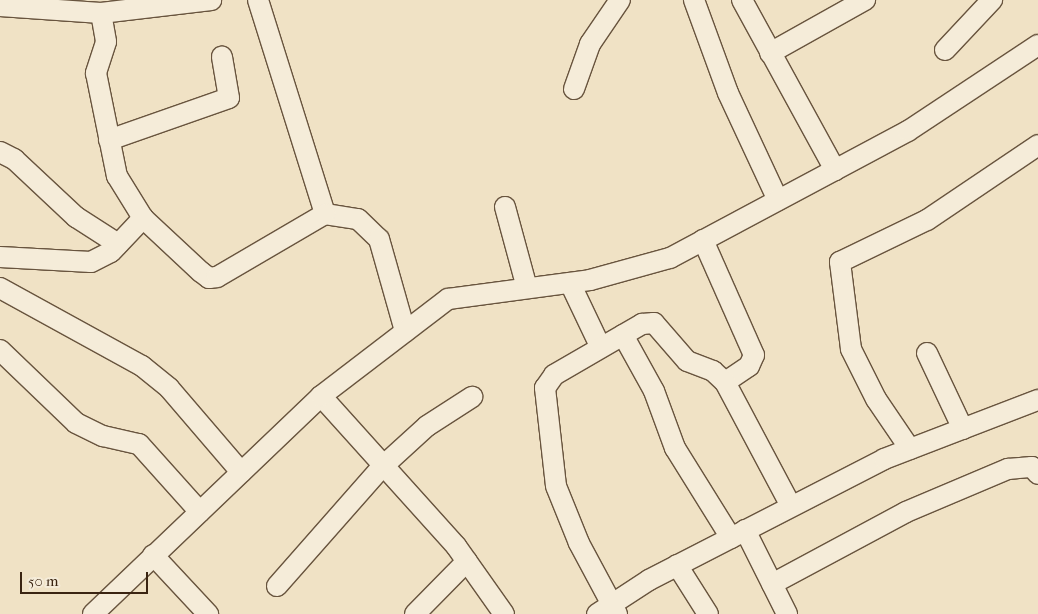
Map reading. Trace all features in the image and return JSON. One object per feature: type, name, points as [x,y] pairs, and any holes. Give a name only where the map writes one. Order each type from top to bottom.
[{"type":"street","points":[[0,6],[101,13],[211,0]]},
{"type":"street","points":[[258,0],[325,214]]},
{"type":"street","points":[[574,89],[590,44],[620,0]]},
{"type":"street","points":[[694,0],[717,68],[778,200]]},
{"type":"street","points":[[742,0],[835,170]]},
{"type":"street","points":[[770,53],[845,6],[865,0]]},
{"type":"street","points":[[945,50],[992,0]]},
{"type":"street","points":[[101,13],[106,42],[96,74],[109,140],[117,176],[143,218],[209,278],[230,270],[325,214],[358,219],[378,239],[405,331]]},
{"type":"street","points":[[93,614],[321,396],[448,299],[570,283],[670,258],[908,131],[1038,44]]},
{"type":"street","points":[[109,140],[229,98],[222,57]]},
{"type":"street","points":[[910,449],[876,398],[851,349],[840,262],[927,220],[1038,146]]},
{"type":"street","points":[[0,152],[14,159],[76,217],[118,244]]},
{"type":"street","points":[[505,207],[527,288]]},
{"type":"street","points":[[0,257],[90,262],[118,244],[143,218]]},
{"type":"street","points":[[703,240],[754,355],[749,366],[725,382]]},
{"type":"street","points":[[570,283],[600,346]]},
{"type":"street","points":[[0,288],[142,366],[169,388],[241,472]]},
{"type":"street","points":[[791,506],[725,382],[713,371],[687,361],[654,323],[648,322],[600,346],[554,375],[545,388],[556,486],[608,610],[677,565],[791,506],[910,449],[1038,400]]},
{"type":"street","points":[[623,335],[654,391],[675,448],[772,584],[787,614]]},
{"type":"street","points":[[0,350],[76,423],[103,436],[139,444],[200,512]]},
{"type":"street","points":[[928,353],[963,429]]},
{"type":"street","points":[[321,396],[467,561],[504,614]]},
{"type":"street","points":[[276,586],[382,467],[427,426],[472,397]]},
{"type":"street","points":[[772,584],[906,512],[1008,469],[1025,466],[1038,474]]},
{"type":"street","points":[[153,555],[208,614]]},
{"type":"street","points":[[414,614],[467,561]]},
{"type":"street","points":[[677,565],[708,614]]}]
